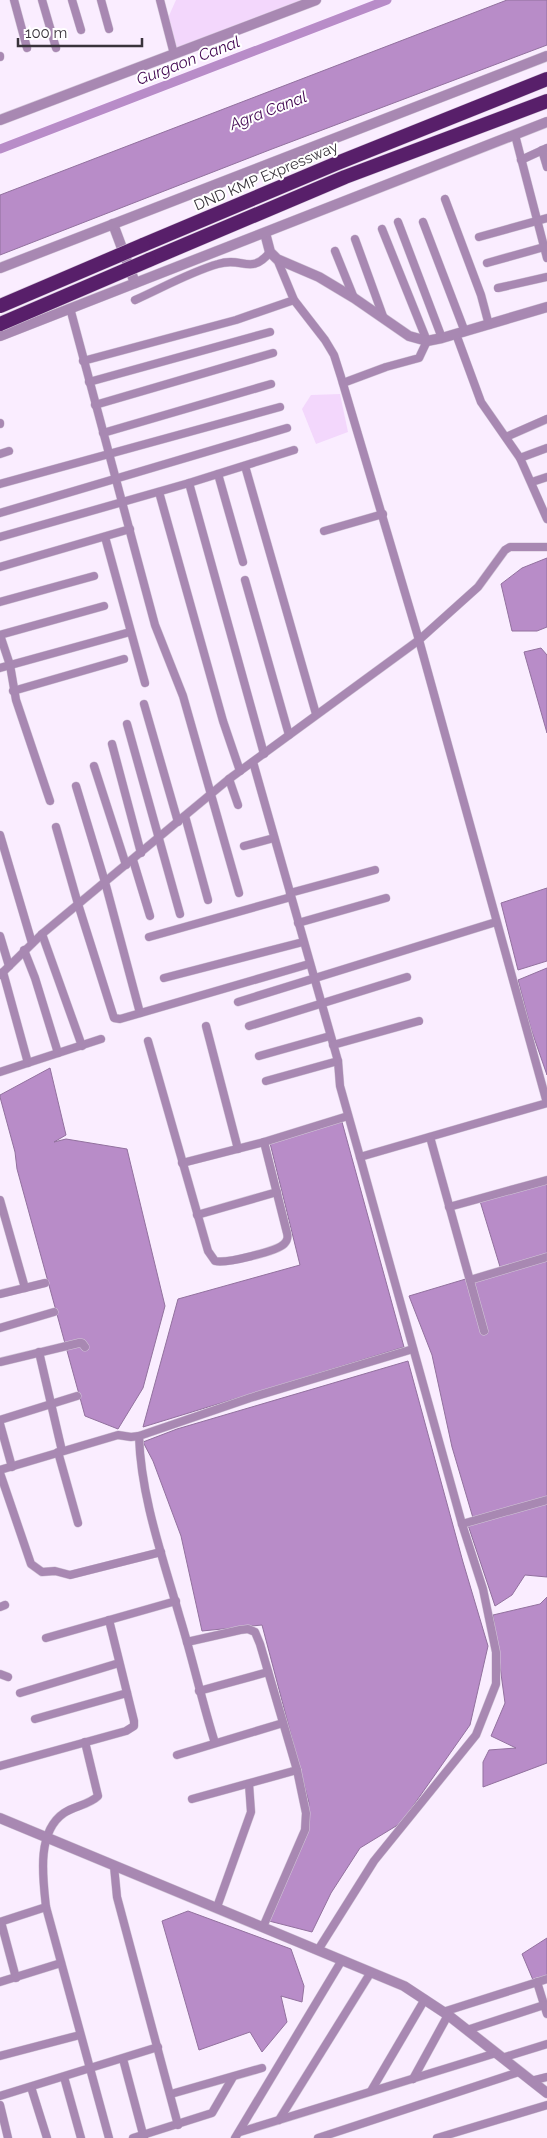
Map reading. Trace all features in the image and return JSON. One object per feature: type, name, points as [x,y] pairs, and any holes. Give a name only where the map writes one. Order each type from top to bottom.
[{"type":"highway","name":"DND KMP Expressway","points":[[0,306],[335,164],[547,79]]},
{"type":"highway","name":"DND KMP Expressway","points":[[0,324],[345,177],[547,101]]},
{"type":"street","points":[[14,0],[27,48]]},
{"type":"street","points":[[42,0],[56,48]]},
{"type":"street","points":[[72,0],[81,30]]},
{"type":"street","points":[[101,0],[109,29]]},
{"type":"street","points":[[0,120],[316,0]]},
{"type":"street","points":[[160,2],[174,54]]},
{"type":"street","points":[[0,268],[547,56]]},
{"type":"street","points":[[0,336],[547,122]]},
{"type":"street","points":[[515,135],[547,258]]},
{"type":"street","points":[[521,160],[544,149],[547,167]]},
{"type":"street","points":[[445,198],[481,295],[489,325]]},
{"type":"street","points":[[479,237],[547,218]]},
{"type":"street","points":[[398,222],[442,338]]},
{"type":"street","points":[[423,222],[482,402],[520,458],[547,518]]},
{"type":"street","points":[[114,224],[135,283]]},
{"type":"street","points":[[343,383],[386,366],[419,358],[427,341],[382,229]]},
{"type":"street","points":[[265,233],[294,300],[334,355],[383,514],[419,640],[547,1103],[360,1157]]},
{"type":"street","points":[[355,240],[384,319]]},
{"type":"street","points":[[487,263],[544,247]]},
{"type":"street","points":[[335,251],[354,298]]},
{"type":"street","points":[[274,256],[319,277],[354,298],[409,336],[427,341],[489,325],[547,307]]},
{"type":"street","points":[[135,300],[215,264],[230,260],[249,265],[262,262],[274,256]]},
{"type":"street","points":[[498,288],[547,277]]},
{"type":"street","points":[[83,361],[236,320],[294,300]]},
{"type":"street","points":[[70,308],[155,625],[183,696],[239,893]]},
{"type":"street","points":[[89,382],[270,332]]},
{"type":"street","points":[[95,405],[273,354]]},
{"type":"street","points":[[103,432],[271,384]]},
{"type":"street","points":[[0,484],[280,407]]},
{"type":"street","points":[[506,437],[547,419]]},
{"type":"street","points":[[0,513],[287,428]]},
{"type":"street","points":[[520,458],[547,448]]},
{"type":"street","points":[[0,537],[189,484],[294,450]]},
{"type":"street","points":[[0,454],[9,451]]},
{"type":"street","points":[[245,466],[316,714]]},
{"type":"street","points":[[218,474],[243,562]]},
{"type":"street","points":[[532,482],[547,477]]},
{"type":"street","points":[[189,484],[264,754]]},
{"type":"street","points":[[158,492],[223,721],[240,771]]},
{"type":"street","points":[[324,531],[383,514]]},
{"type":"street","points":[[0,567],[130,529]]},
{"type":"street","points":[[105,537],[145,683]]},
{"type":"street","points":[[28,1063],[2,974],[24,950],[229,778],[419,640],[478,587],[505,550],[510,547],[547,547]]},
{"type":"street","points":[[0,602],[94,576]]},
{"type":"street","points":[[245,580],[290,734]]},
{"type":"street","points":[[50,801],[13,691],[10,665],[0,635],[104,606]]},
{"type":"street","points":[[0,668],[130,632]]},
{"type":"street","points":[[13,691],[124,659]]},
{"type":"street","points":[[144,704],[178,822]]},
{"type":"street","points":[[127,724],[180,914]]},
{"type":"street","points":[[112,744],[141,853]]},
{"type":"street","points":[[253,762],[320,1004],[338,1061],[340,1086],[348,1116],[462,1524],[483,1589],[496,1652],[496,1684],[476,1735],[374,1861],[318,1950]]},
{"type":"street","points":[[94,766],[150,916]]},
{"type":"street","points":[[229,778],[238,805]]},
{"type":"street","points":[[76,786],[105,882],[140,1013]]},
{"type":"street","points":[[185,816],[208,900]]},
{"type":"street","points":[[56,828],[114,1018],[120,1019],[309,964]]},
{"type":"street","points":[[0,836],[32,943]]},
{"type":"street","points":[[244,846],[274,838]]},
{"type":"street","points":[[149,937],[375,870]]},
{"type":"street","points":[[298,923],[386,898]]},
{"type":"street","points":[[238,1002],[496,922]]},
{"type":"street","points":[[42,934],[82,1046]]},
{"type":"street","points":[[0,936],[9,966]]},
{"type":"street","points":[[164,978],[303,942]]},
{"type":"street","points":[[24,950],[36,978],[58,1053]]},
{"type":"street","points":[[249,1026],[407,977]]},
{"type":"street","points":[[333,1046],[418,1021]]},
{"type":"street","points":[[206,1026],[238,1149]]},
{"type":"street","points":[[259,1056],[330,1036]]},
{"type":"street","points":[[1,1070],[101,1040]]},
{"type":"street","points":[[148,1041],[197,1215],[208,1251],[215,1261],[228,1261],[273,1249],[284,1244],[288,1238],[264,1142]]},
{"type":"street","points":[[266,1081],[338,1061]]},
{"type":"street","points":[[182,1163],[264,1142],[348,1116]]},
{"type":"street","points":[[430,1137],[484,1331]]},
{"type":"street","points":[[450,1207],[547,1180]]},
{"type":"street","points":[[197,1215],[277,1192]]},
{"type":"street","points":[[0,1200],[3,1221],[25,1288]]},
{"type":"street","points":[[470,1280],[547,1257]]},
{"type":"street","points":[[0,1294],[45,1282]]},
{"type":"street","points":[[0,1328],[54,1312]]},
{"type":"street","points":[[0,1362],[79,1343],[83,1344],[85,1348]]},
{"type":"street","points":[[161,1552],[70,1575],[42,1572],[31,1564],[4,1498],[0,1472],[118,1435],[135,1436],[250,1398],[413,1349]]},
{"type":"street","points":[[39,1352],[60,1452],[78,1523]]},
{"type":"street","points":[[0,1420],[77,1396]]},
{"type":"street","points":[[0,1424],[12,1467]]},
{"type":"street","points":[[135,1436],[145,1494],[176,1601],[199,1691],[216,1743]]},
{"type":"street","points":[[462,1524],[547,1500]]},
{"type":"street","points":[[46,1638],[176,1601]]},
{"type":"street","points":[[0,1766],[126,1731],[134,1726],[109,1620]]},
{"type":"street","points":[[187,1642],[240,1630],[252,1630],[257,1635],[297,1770],[306,1813],[305,1830],[263,1927]]},
{"type":"street","points":[[20,1693],[119,1664]]},
{"type":"street","points":[[199,1691],[268,1672]]},
{"type":"street","points":[[35,1719],[126,1693]]},
{"type":"street","points":[[177,1754],[283,1723]]},
{"type":"street","points":[[85,1742],[98,1796],[62,1814],[54,1822],[46,1838],[43,1878],[46,1907],[109,2138]]},
{"type":"street","points":[[192,1799],[297,1770]]},
{"type":"street","points":[[217,1907],[251,1812],[249,1784]]},
{"type":"street","points":[[0,1818],[404,1986],[446,2013],[547,2093]]},
{"type":"street","points":[[114,1866],[117,1897],[178,2125]]},
{"type":"street","points":[[16,1978],[0,1922],[46,1907]]},
{"type":"street","points":[[238,2135],[342,1960]]},
{"type":"street","points":[[0,1982],[61,1963]]},
{"type":"street","points":[[279,2120],[372,1972]]},
{"type":"street","points":[[413,2079],[446,2013],[547,1979]]},
{"type":"street","points":[[537,1982],[547,2014]]},
{"type":"street","points":[[371,2092],[425,1999]]},
{"type":"street","points":[[467,2030],[544,2005]]},
{"type":"street","points":[[0,2056],[80,2035]]},
{"type":"street","points":[[238,2135],[279,2120],[413,2079],[547,2044]]},
{"type":"street","points":[[0,2096],[158,2047]]},
{"type":"street","points":[[122,2058],[144,2136]]},
{"type":"street","points":[[171,2094],[262,2068]]},
{"type":"street","points":[[318,2138],[519,2072]]},
{"type":"street","points":[[64,2077],[81,2138]]},
{"type":"street","points":[[133,2138],[212,2113],[233,2077]]},
{"type":"street","points":[[531,2082],[547,2077]]},
{"type":"street","points":[[32,2087],[46,2138]]},
{"type":"street","points":[[437,2138],[547,2105]]},
{"type":"street","points":[[0,2106],[8,2138]]},
{"type":"shaded area","points":[[176,0],[301,0],[173,54],[163,29]]},
{"type":"shaded area","points":[[340,394],[348,432],[316,444],[302,409],[311,395]]},
{"type":"water","name":"Agra Canal","points":[[507,0],[547,0],[547,45],[0,255],[0,195]]},
{"type":"water","points":[[547,558],[547,627],[537,631],[512,631],[501,584],[522,568]]},
{"type":"water","points":[[541,648],[547,655],[547,733],[524,652]]},
{"type":"water","points":[[547,888],[547,961],[518,970],[501,903]]},
{"type":"water","points":[[547,968],[547,1075],[531,1029],[518,980]]},
{"type":"water","points":[[50,1068],[66,1135],[54,1142],[66,1139],[127,1149],[165,1306],[143,1388],[118,1429],[85,1416],[17,1169],[15,1152],[0,1097],[0,1095]]},
{"type":"water","points":[[342,1122],[404,1347],[143,1427],[178,1299],[300,1265],[269,1139]]},
{"type":"water","points":[[547,1184],[547,1256],[501,1270],[480,1201]]},
{"type":"water","points":[[547,1261],[547,1497],[473,1518],[452,1447],[432,1355],[409,1296],[479,1275]]},
{"type":"water","points":[[408,1361],[488,1646],[470,1725],[401,1823],[360,1848],[331,1893],[312,1932],[269,1921],[303,1844],[309,1803],[262,1625],[202,1631],[181,1536],[153,1461],[143,1442],[177,1429]]},
{"type":"water","points":[[547,1502],[547,1577],[525,1575],[512,1595],[495,1606],[468,1525]]},
{"type":"water","points":[[547,1597],[547,1763],[483,1787],[483,1762],[489,1750],[516,1748],[491,1736],[505,1703],[493,1615],[540,1604]]},
{"type":"water","points":[[188,1911],[291,1949],[304,1986],[302,2002],[281,1996],[287,2022],[262,2052],[250,2032],[199,2050],[162,1921]]},
{"type":"water","points":[[547,1938],[547,1975],[533,1980],[522,1954]]},
{"type":"waterway","name":"Gurgaon Canal","points":[[0,149],[387,0]]}]
